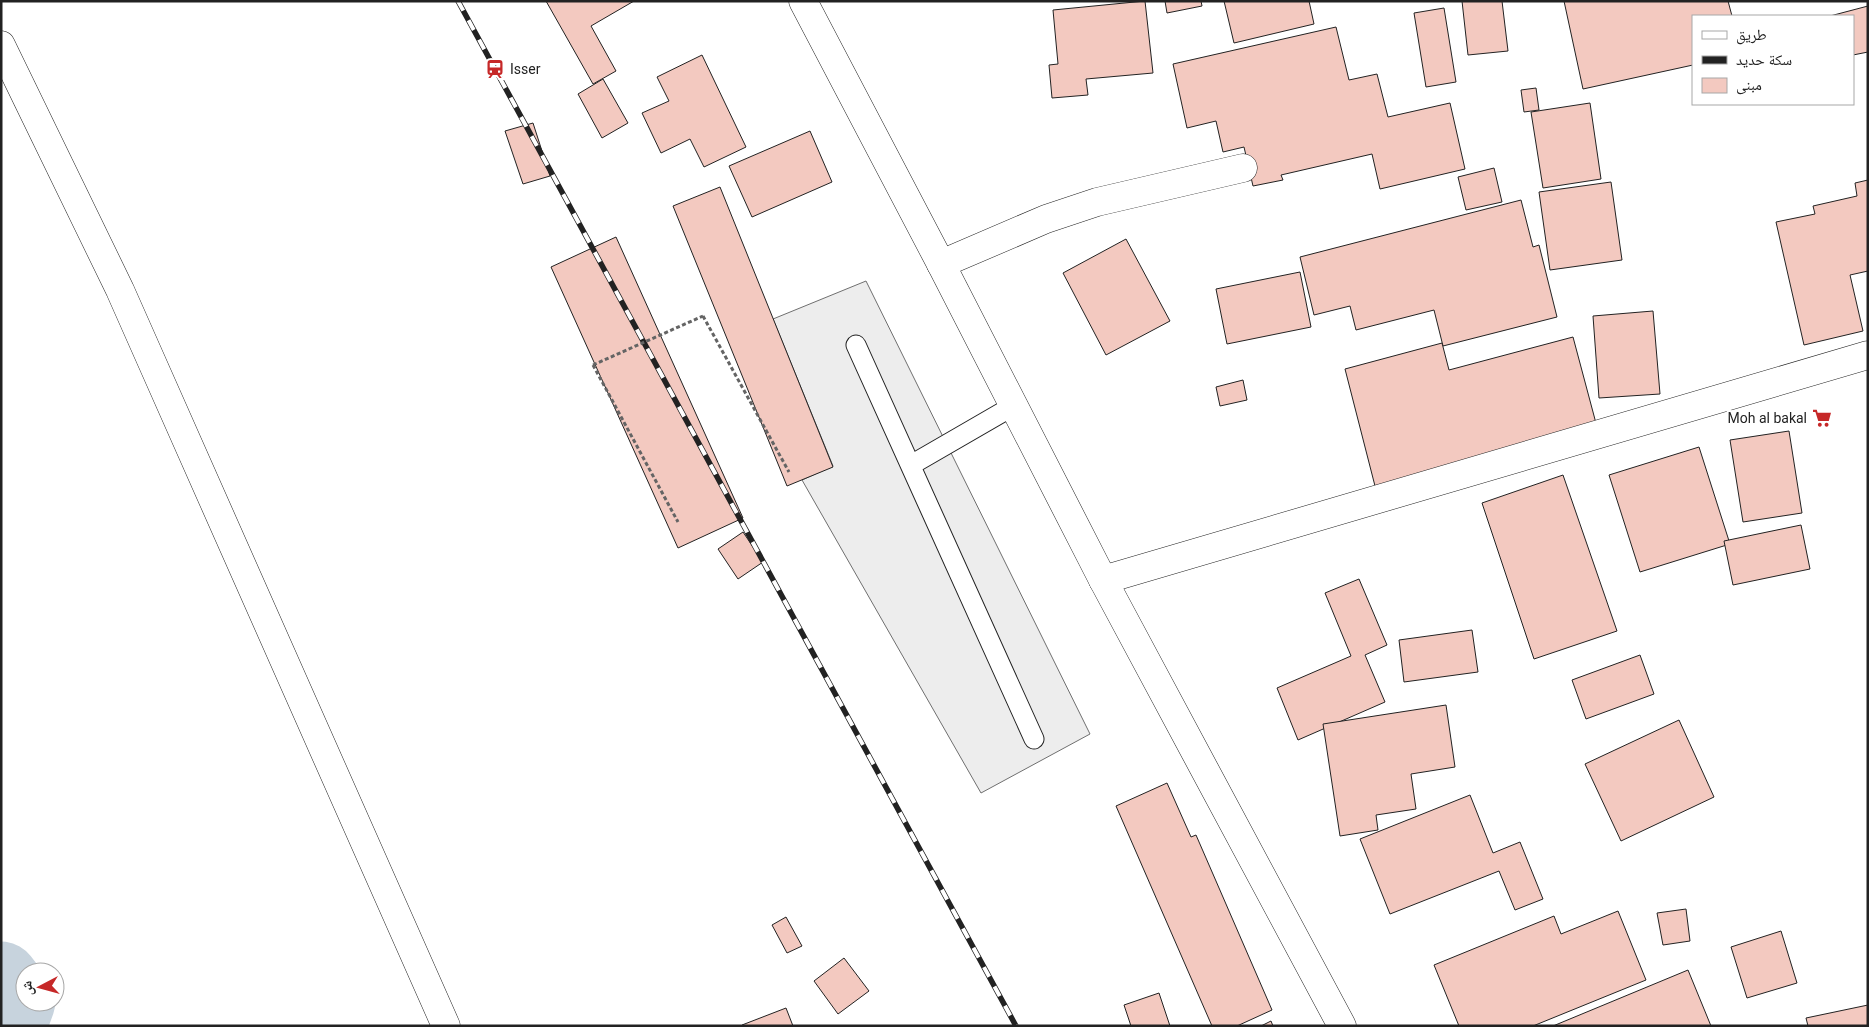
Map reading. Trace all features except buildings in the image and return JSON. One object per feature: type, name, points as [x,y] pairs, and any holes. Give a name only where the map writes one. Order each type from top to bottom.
[{"type":"main road","points":[[803,1],[941,264],[1103,580],[1342,1026]]},
{"type":"main road","points":[[1,45],[124,298],[446,1026]]},
{"type":"main road","points":[[941,264],[1046,219],[1096,202],[1243,168]]},
{"type":"main road","points":[[1103,580],[1868,355]]},
{"type":"lane","points":[[856,345],[912,465],[1034,739]]},
{"type":"lane","points":[[912,465],[1013,406]]},
{"type":"path","points":[[678,522],[593,365],[703,316],[789,472]]},
{"type":"shaded area","points":[[866,281],[1090,734],[981,793],[802,480],[833,466],[773,319]]},
{"type":"waterway","points":[[1,979],[18,1001],[9,1026]]},
{"type":"railway","points":[[458,1],[1016,1026]]},
{"type":"place","name":"Isser","points":[[495,69]]},
{"type":"place","name":"Moh al bakal","points":[[1822,418]]}]
